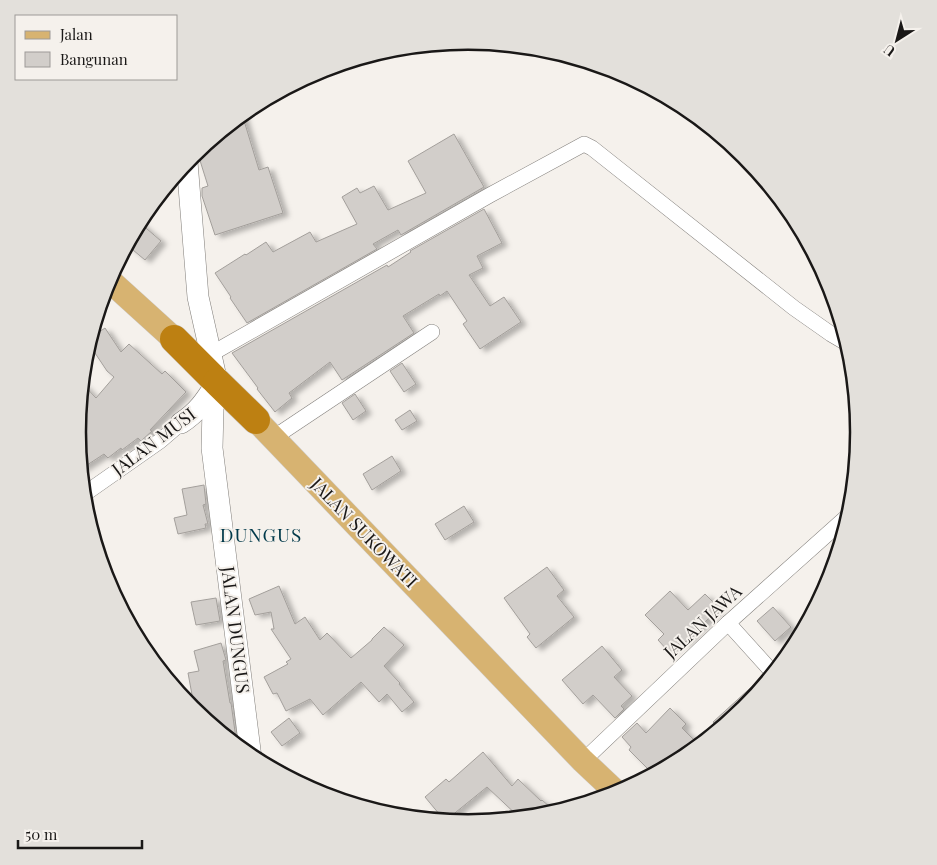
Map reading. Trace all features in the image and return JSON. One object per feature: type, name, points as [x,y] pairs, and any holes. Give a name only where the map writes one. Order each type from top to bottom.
[{"type":"highway","name":"JALAN SUKOWATI","points":[[174,339],[214,371],[264,429]]},
{"type":"main road","name":"JALAN SUKOWATI","points":[[115,286],[174,339]]},
{"type":"main road","name":"JALAN SUKOWATI","points":[[264,429],[583,761]]},
{"type":"main road","points":[[583,761],[611,787]]},
{"type":"street","points":[[214,371],[490,195],[584,144],[592,148],[794,308],[839,339]]},
{"type":"street","name":"JALAN DUNGUS","points":[[188,173],[198,297],[214,371],[212,448],[250,746]]},
{"type":"street","points":[[264,429],[432,332]]},
{"type":"street","name":"JALAN MUSI","points":[[90,490],[160,441],[191,416],[202,405],[214,371]]},
{"type":"street","name":"JALAN JAWA","points":[[583,761],[728,623],[840,523]]},
{"type":"street","points":[[728,623],[769,669]]},
{"type":"street","name":"JALAN SUKOWATI","points":[[583,761],[605,790]]},
{"type":"building","points":[[245,123],[259,170],[268,167],[283,213],[215,235],[202,196],[202,188],[208,186],[200,160]]},
{"type":"building","points":[[454,134],[484,187],[401,235],[398,230],[373,244],[377,249],[247,323],[215,273],[266,242],[273,252],[310,232],[316,242],[357,224],[342,197],[357,188],[360,193],[374,186],[388,210],[426,193],[408,161]]},
{"type":"building","points":[[484,209],[502,243],[477,256],[483,268],[469,275],[490,306],[504,297],[521,322],[480,349],[463,324],[467,321],[447,291],[403,316],[414,333],[342,380],[330,362],[289,393],[292,398],[275,412],[232,353],[387,265],[388,267],[410,251]]},
{"type":"building","points":[[145,227],[161,241],[145,260],[132,249]]},
{"type":"building","points":[[105,328],[121,352],[129,344],[162,374],[165,371],[186,392],[141,441],[138,438],[108,458],[104,454],[88,465],[86,432],[88,390],[96,398],[114,377],[107,371],[94,352],[100,332]]},
{"type":"building","points":[[402,363],[416,384],[404,392],[390,371]]},
{"type":"building","points":[[355,394],[366,411],[353,420],[342,403]]},
{"type":"building","points":[[410,410],[417,421],[402,430],[395,420]]},
{"type":"building","points":[[392,456],[401,471],[372,490],[363,474]]},
{"type":"building","points":[[204,485],[206,504],[203,505],[208,524],[205,524],[206,528],[178,534],[174,518],[187,515],[182,489]]},
{"type":"building","points":[[464,506],[474,522],[445,540],[435,524]]},
{"type":"building","points":[[547,567],[564,590],[557,596],[574,617],[536,648],[527,637],[530,634],[504,598]]},
{"type":"building","points":[[279,586],[295,624],[305,617],[320,640],[327,633],[351,658],[384,627],[404,645],[384,666],[414,702],[402,712],[387,694],[379,702],[361,682],[323,715],[310,699],[286,711],[277,693],[273,694],[264,677],[288,664],[286,662],[291,659],[271,629],[274,629],[271,612],[255,615],[249,599]]},
{"type":"building","points":[[670,591],[688,610],[705,594],[719,608],[684,643],[682,641],[669,652],[658,640],[664,634],[645,615]]},
{"type":"building","points":[[216,598],[220,621],[196,625],[191,602]]},
{"type":"building","points":[[773,607],[791,627],[775,641],[757,621]]},
{"type":"building","points":[[221,643],[226,660],[223,661],[236,736],[192,697],[188,673],[199,671],[194,651]]},
{"type":"building","points":[[602,646],[622,670],[614,677],[632,696],[621,706],[624,709],[615,718],[593,695],[583,704],[562,680]]},
{"type":"building","points":[[760,680],[721,720],[715,725],[713,722]]},
{"type":"building","points":[[670,708],[686,724],[682,728],[695,741],[649,770],[629,750],[631,747],[622,737],[637,723],[646,733]]},
{"type":"building","points":[[289,718],[300,733],[282,746],[271,732]]},
{"type":"building","points":[[483,752],[512,786],[518,779],[549,806],[514,812],[487,787],[453,814],[439,814],[425,797],[446,779],[449,782]]},
{"type":"district","name":"DUNGUS","points":[[261,535]]}]
